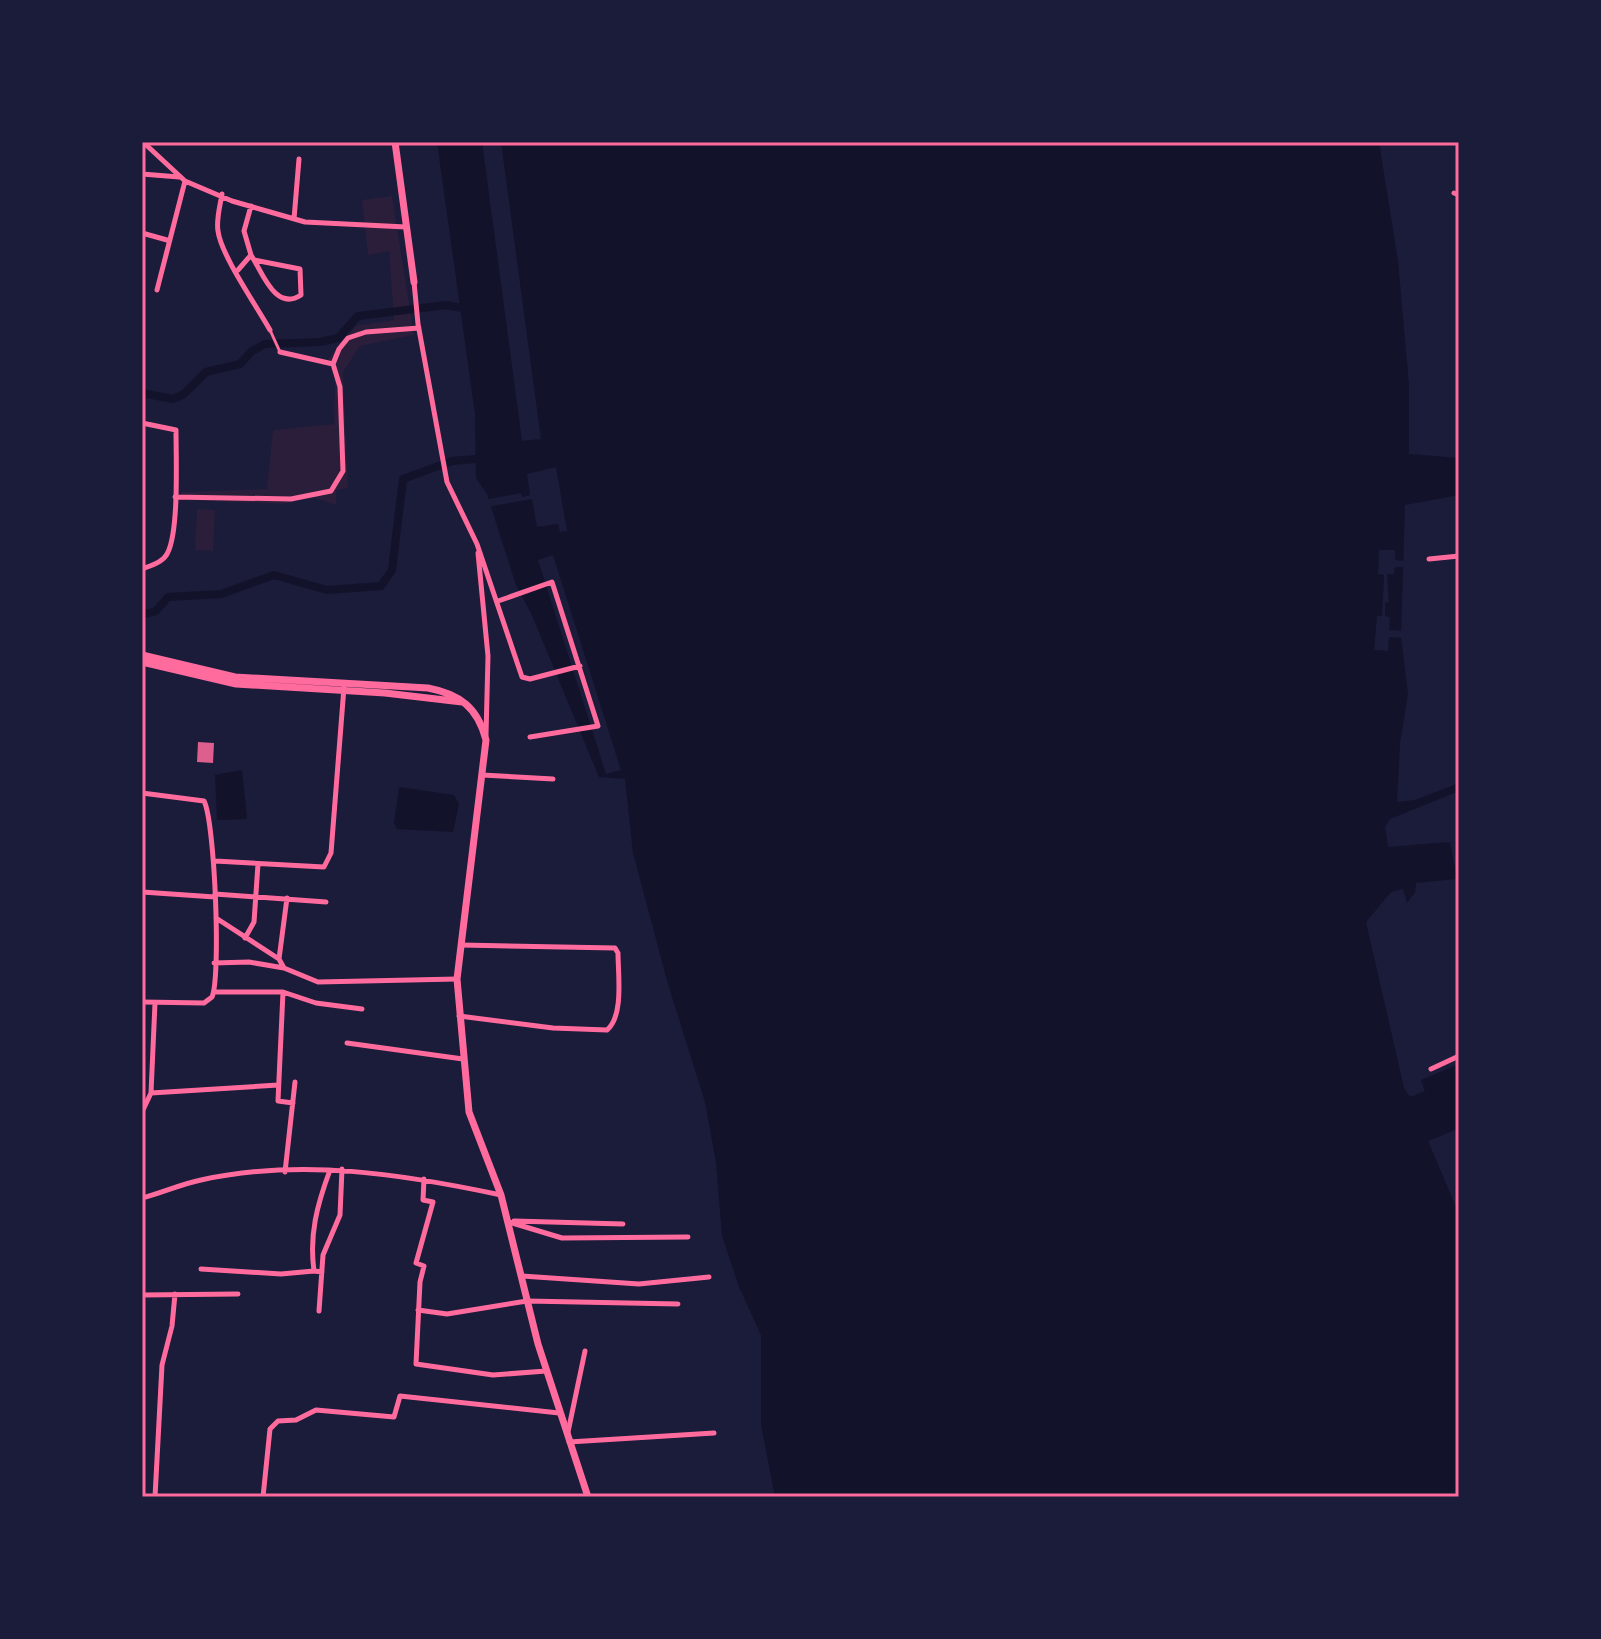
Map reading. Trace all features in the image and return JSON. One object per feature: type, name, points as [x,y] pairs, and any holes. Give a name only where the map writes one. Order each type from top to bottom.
[{"type":"main road","points":[[395,142],[414,282]]},
{"type":"main road","points":[[142,655],[235,677],[344,687]]},
{"type":"main road","points":[[142,662],[236,684],[428,688],[447,692],[465,702],[480,718],[486,740],[457,979],[469,1112],[480,1151],[501,1195],[546,1371],[588,1497]]},
{"type":"street","points":[[143,142],[182,179]]},
{"type":"street","points":[[294,219],[299,159]]},
{"type":"street","points":[[142,174],[182,179],[294,219],[406,227]]},
{"type":"street","points":[[157,290],[182,179]]},
{"type":"street","points":[[222,194],[217,227],[222,252],[238,270],[280,352],[333,364]]},
{"type":"street","points":[[251,206],[244,231],[253,257],[275,295],[287,300],[301,295],[300,269],[253,257]]},
{"type":"street","points":[[142,233],[167,240]]},
{"type":"street","points":[[238,270],[253,257]]},
{"type":"street","points":[[414,282],[418,326],[447,482],[477,544],[522,677],[530,679],[580,666]]},
{"type":"street","points":[[175,497],[291,499],[331,491],[343,471],[340,387],[333,364],[348,338],[366,332],[418,326]]},
{"type":"street","points":[[142,423],[175,428],[175,497],[169,551],[161,561],[142,569]]},
{"type":"street","points":[[477,544],[488,656],[486,740]]},
{"type":"street","points":[[1429,559],[1459,556]]},
{"type":"street","points":[[498,601],[552,582],[598,726],[530,737]]},
{"type":"street","points":[[215,861],[324,867],[328,861],[344,687]]},
{"type":"street","points":[[482,775],[553,779]]},
{"type":"street","points":[[142,793],[204,801],[209,810],[215,861],[215,992]]},
{"type":"street","points":[[245,938],[254,922],[258,864]]},
{"type":"street","points":[[142,892],[326,902]]},
{"type":"street","points":[[279,959],[287,898]]},
{"type":"street","points":[[215,917],[279,959],[284,968]]},
{"type":"street","points":[[459,1016],[553,1028],[607,1030],[615,1022],[618,966],[618,953],[608,946],[460,945]]},
{"type":"street","points":[[214,963],[249,962],[284,968],[318,982],[457,979]]},
{"type":"street","points":[[142,1002],[204,1003],[215,992],[283,992],[316,1003],[362,1009]]},
{"type":"street","points":[[283,992],[278,1102],[293,1103]]},
{"type":"street","points":[[142,1112],[151,1093],[155,1003]]},
{"type":"street","points":[[347,1043],[463,1059]]},
{"type":"street","points":[[1431,1069],[1459,1056]]},
{"type":"street","points":[[285,1172],[295,1082]]},
{"type":"street","points":[[151,1093],[278,1085]]},
{"type":"street","points":[[142,1198],[202,1180],[342,1169],[424,1179],[501,1195]]},
{"type":"street","points":[[319,1311],[323,1255],[340,1215],[342,1169]]},
{"type":"street","points":[[314,1271],[312,1228],[330,1170]]},
{"type":"street","points":[[424,1179],[423,1200],[433,1203],[416,1263],[424,1266],[418,1310],[418,1365],[493,1375],[546,1371]]},
{"type":"street","points":[[509,1222],[531,1219],[623,1224]]},
{"type":"street","points":[[509,1222],[562,1238],[688,1237]]},
{"type":"street","points":[[201,1269],[281,1274],[322,1272]]},
{"type":"street","points":[[522,1276],[639,1284],[709,1277]]},
{"type":"street","points":[[155,1497],[162,1365],[172,1326],[175,1294]]},
{"type":"street","points":[[142,1295],[238,1294]]},
{"type":"street","points":[[418,1310],[447,1314],[527,1301],[678,1304]]},
{"type":"street","points":[[585,1351],[568,1439],[714,1433]]},
{"type":"street","points":[[263,1497],[270,1429],[278,1421],[296,1420],[316,1410],[394,1417],[400,1396],[559,1413]]},
{"type":"shaded area","points":[[437,142],[1379,142],[1398,261],[1409,385],[1409,454],[1459,458],[1459,495],[1405,505],[1401,637],[1408,694],[1400,743],[1397,802],[1415,800],[1459,783],[1459,791],[1390,819],[1385,827],[1388,847],[1450,842],[1457,879],[1416,883],[1415,892],[1407,903],[1403,889],[1391,892],[1366,922],[1404,1088],[1410,1097],[1425,1091],[1421,1080],[1459,1064],[1459,1133],[1455,1130],[1428,1141],[1459,1214],[1459,1497],[775,1497],[761,1424],[761,1335],[739,1287],[722,1236],[716,1162],[705,1102],[668,984],[633,853],[625,779],[599,777],[531,613],[516,585],[487,494],[476,478],[475,414]]},
{"type":"shaded area","points":[[392,196],[414,335],[360,346],[343,372],[348,488],[336,490],[336,505],[312,497],[284,504],[180,500],[181,492],[267,489],[273,430],[334,424],[335,378],[328,359],[356,326],[394,320],[389,251],[368,255],[362,200]]},
{"type":"shaded area","points":[[197,509],[215,510],[213,551],[195,550]]},
{"type":"shaded area","points":[[242,770],[247,819],[217,820],[215,775]]},
{"type":"shaded area","points":[[399,787],[454,795],[459,804],[453,832],[397,829],[394,823]]},
{"type":"pier","points":[[482,142],[501,142],[541,439],[522,441]]},
{"type":"pier","points":[[556,467],[567,531],[560,532],[558,524],[537,527],[532,499],[487,507],[484,500],[521,493],[522,497],[530,495],[527,474]]},
{"type":"pier","points":[[1379,550],[1395,550],[1395,560],[1407,561],[1406,567],[1395,567],[1394,574],[1387,574],[1389,602],[1385,603],[1385,616],[1390,617],[1389,630],[1405,631],[1405,638],[1389,637],[1388,651],[1374,650],[1377,616],[1382,616],[1383,598],[1384,575],[1378,574]]},
{"type":"pier","points":[[553,555],[621,770],[606,774],[538,560]]},
{"type":"building","points":[[198,742],[214,743],[213,763],[197,762]]},
{"type":"waterway","points":[[142,393],[173,399],[184,394],[206,372],[240,364],[252,351],[265,344],[320,342],[338,338],[358,316],[446,305],[467,309]]},
{"type":"waterway","points":[[142,615],[156,611],[168,597],[221,594],[274,575],[327,590],[381,586],[392,570],[403,479],[452,461],[487,458]]}]
